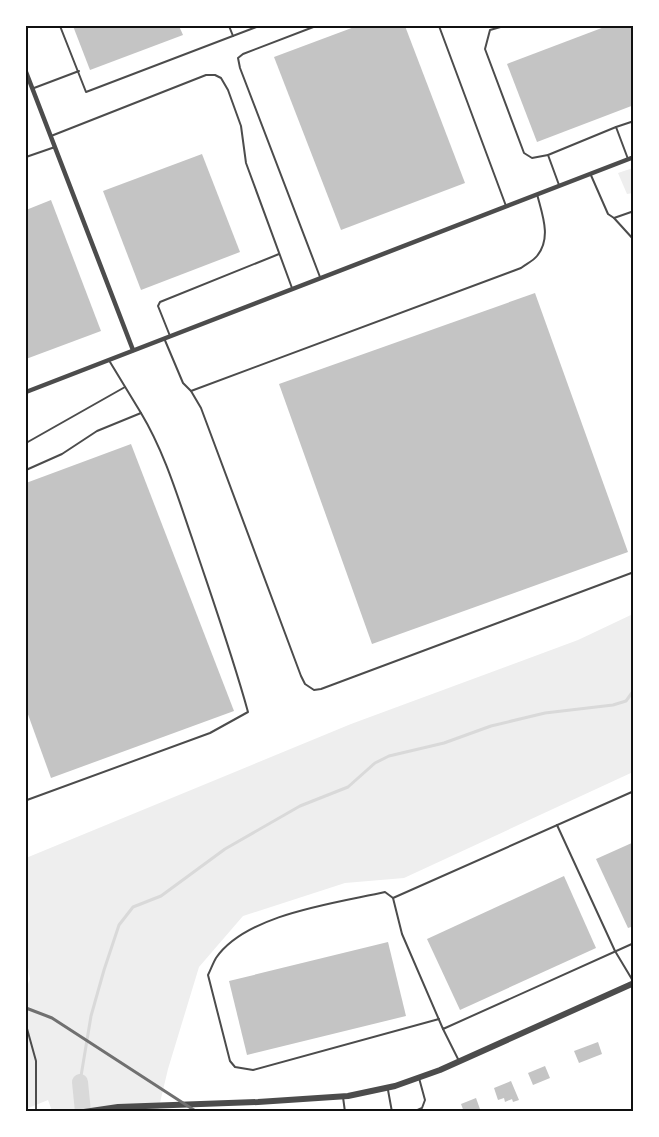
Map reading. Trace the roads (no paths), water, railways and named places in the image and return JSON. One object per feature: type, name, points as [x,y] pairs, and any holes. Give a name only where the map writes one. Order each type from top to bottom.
[{"type":"street","points":[[26,72],[133,350]]},
{"type":"street","points":[[26,392],[631,158]]},
{"type":"street","points":[[84,1112],[117,1107],[258,1102],[343,1096],[387,1088],[460,1061],[633,982]]},
{"type":"lane","points":[[60,26],[86,92],[259,26]]},
{"type":"lane","points":[[229,26],[233,36]]},
{"type":"lane","points":[[316,26],[243,54],[238,58],[240,69],[320,277]]},
{"type":"lane","points":[[439,26],[506,206]]},
{"type":"lane","points":[[504,26],[490,30],[485,49],[524,153],[532,158],[548,155],[633,121]]},
{"type":"lane","points":[[32,89],[79,71]]},
{"type":"lane","points":[[51,136],[206,75],[221,78],[228,90],[241,126],[246,163],[292,288]]},
{"type":"lane","points":[[616,127],[631,158]]},
{"type":"lane","points":[[26,157],[55,147]]},
{"type":"lane","points":[[548,155],[559,185]]},
{"type":"lane","points":[[590,173],[608,214],[633,240]]},
{"type":"lane","points":[[191,391],[521,268],[537,255],[544,240],[545,224],[537,194]]},
{"type":"lane","points":[[614,218],[633,211]]},
{"type":"lane","points":[[279,253],[160,302],[158,306],[183,383],[191,391],[201,408],[305,684],[314,690],[321,689],[633,572]]},
{"type":"lane","points":[[26,799],[210,733],[248,712],[232,656],[182,509],[155,438],[109,359]]},
{"type":"lane","points":[[26,443],[125,387]]},
{"type":"lane","points":[[26,470],[62,454],[97,431],[141,414]]},
{"type":"lane","points":[[393,898],[633,791]]},
{"type":"lane","points":[[557,825],[615,951],[633,982]]},
{"type":"lane","points":[[439,1018],[253,1070],[241,1069],[230,1061],[208,975],[217,957],[233,941],[258,924],[298,912],[386,892],[393,898],[402,934],[460,1061]]},
{"type":"lane","points":[[444,1029],[633,943]]},
{"type":"lane","points":[[26,1025],[36,1061],[36,1112]]},
{"type":"lane","points":[[413,1112],[422,1108],[425,1100],[419,1078]]},
{"type":"lane","points":[[387,1088],[392,1112]]},
{"type":"lane","points":[[343,1096],[345,1112]]},
{"type":"waterway","points":[[80,1082],[91,1016],[104,970],[119,925],[133,907],[161,896],[225,849],[300,806],[348,787],[375,763],[389,756],[444,743],[491,726],[545,713],[613,705],[626,701],[634,690]]},
{"type":"waterway","points":[[80,1082],[83,1112]]},
{"type":"railway","points":[[26,1008],[52,1018],[197,1112]]}]
